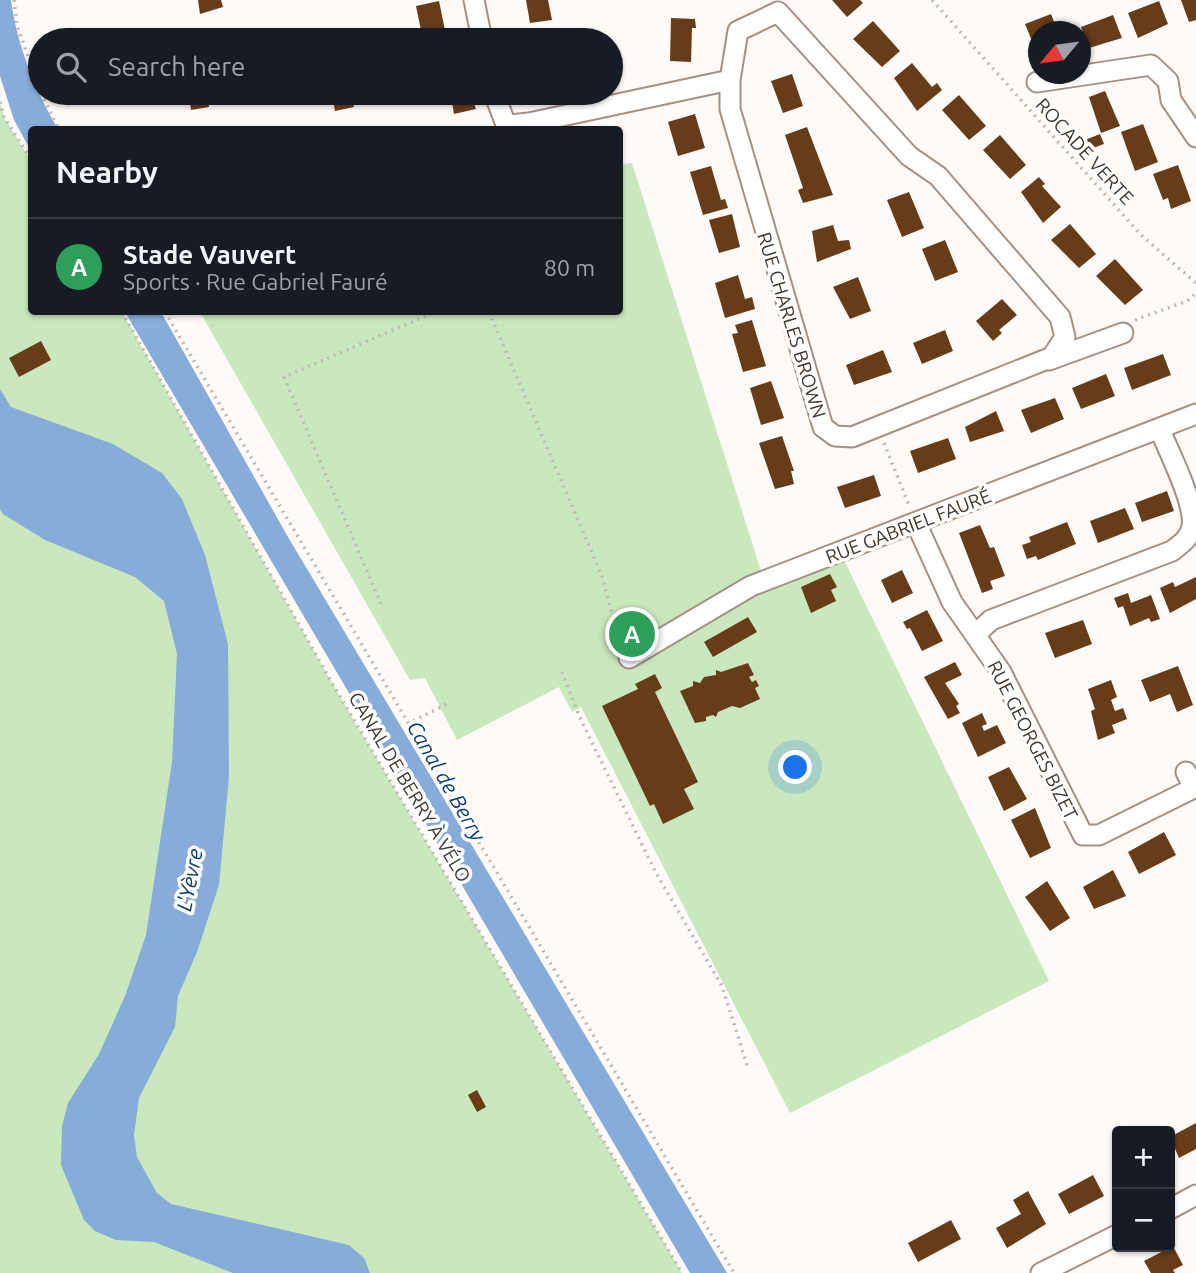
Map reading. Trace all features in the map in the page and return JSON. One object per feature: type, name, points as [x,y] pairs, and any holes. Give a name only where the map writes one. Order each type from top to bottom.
[{"type":"street","points":[[474,0],[480,28]]},
{"type":"street","name":"RUE CHARLES BROWN","points":[[1039,364],[1052,357],[1065,338],[1060,317],[938,176],[909,156],[778,12],[738,31],[730,79],[730,109],[817,414],[823,427],[835,436],[852,437],[1123,333]]},
{"type":"street","points":[[1091,74],[1151,65],[1168,80],[1171,100],[1196,137]]},
{"type":"street","points":[[623,102],[730,79]]},
{"type":"street","points":[[499,105],[508,126]]},
{"type":"street","points":[[513,126],[611,105]]},
{"type":"street","name":"RUE GABRIEL FAURÉ","points":[[629,658],[751,586],[1196,414]]},
{"type":"street","points":[[976,634],[991,620],[1172,551],[1186,541],[1193,532],[1192,508],[1160,430]]},
{"type":"street","name":"RUE GEORGES BIZET","points":[[916,523],[952,602],[1000,672],[1083,835],[1100,835],[1194,788],[1186,772]]},
{"type":"street","points":[[1175,1206],[1196,1195]]},
{"type":"street","points":[[1041,1273],[1112,1238]]},
{"type":"path","points":[[14,0],[18,25],[28,54]]},
{"type":"path","name":"ROCADE VERTE","points":[[935,1],[1141,235],[1196,283]]},
{"type":"path","points":[[0,102],[4,117],[28,155]]},
{"type":"path","points":[[47,105],[57,126]]},
{"type":"path","points":[[1123,333],[1130,322],[1187,302],[1196,293]]},
{"type":"path","name":"CANAL DE BERRY À VÉLO","points":[[124,315],[332,683],[681,1273]]},
{"type":"path","points":[[167,315],[734,1273]]},
{"type":"path","points":[[380,604],[284,377],[428,315]]},
{"type":"path","points":[[490,315],[602,576],[617,632]]},
{"type":"path","points":[[878,427],[916,523]]},
{"type":"path","points":[[562,673],[579,716],[656,873],[722,986],[748,1068]]},
{"type":"path","points":[[407,724],[447,704]]},
{"type":"green space","points":[[0,102],[4,117],[28,156],[28,315],[124,315],[332,683],[682,1273],[0,1273]]},
{"type":"green space","points":[[632,163],[767,590],[845,562],[1049,981],[790,1113],[581,707],[572,712],[559,687],[457,740],[425,678],[410,680],[202,315],[623,315],[623,164]]},
{"type":"water","points":[[0,0],[11,0],[28,67],[28,105],[45,105],[56,126],[28,126],[28,146],[14,120],[0,76]]},
{"type":"water","points":[[127,315],[163,315],[288,537],[727,1273],[690,1273]]},
{"type":"water","name":"L'Yèvre","points":[[0,389],[11,407],[113,444],[162,473],[182,499],[205,555],[228,644],[229,777],[219,885],[197,952],[178,996],[175,1027],[139,1098],[134,1135],[137,1157],[157,1193],[171,1204],[349,1245],[364,1258],[370,1273],[233,1273],[154,1242],[116,1240],[95,1231],[84,1220],[61,1165],[62,1126],[68,1103],[99,1054],[125,996],[146,935],[172,762],[177,654],[164,601],[135,577],[45,540],[3,514],[0,509]]},
{"type":"building","points":[[198,0],[221,0],[223,7],[200,14]]},
{"type":"building","points":[[526,0],[548,0],[552,20],[530,23]]},
{"type":"building","points":[[832,0],[860,0],[863,3],[847,17]]},
{"type":"building","points":[[1181,0],[1196,0],[1196,20],[1189,22]]},
{"type":"building","points":[[439,1],[445,28],[421,28],[416,6]]},
{"type":"building","points":[[1159,1],[1168,24],[1138,38],[1128,13]]},
{"type":"building","points":[[1051,14],[1054,21],[1033,21]]},
{"type":"building","points":[[1113,15],[1122,38],[1091,47],[1091,23]]},
{"type":"building","points":[[671,18],[695,19],[696,28],[692,28],[691,62],[670,61]]},
{"type":"building","points":[[873,21],[900,51],[882,67],[853,39]]},
{"type":"building","points":[[912,63],[932,87],[937,83],[942,90],[917,111],[894,78]]},
{"type":"building","points":[[792,74],[803,106],[783,113],[771,81]]},
{"type":"building","points":[[1105,91],[1120,126],[1101,133],[1089,97]]},
{"type":"building","points":[[959,95],[986,126],[969,140],[942,110]]},
{"type":"building","points":[[190,105],[209,105],[209,107],[191,110]]},
{"type":"building","points":[[334,105],[354,107],[335,111]]},
{"type":"building","points":[[452,105],[474,105],[476,109],[454,114]]},
{"type":"building","points":[[695,114],[705,148],[678,156],[668,122]]},
{"type":"building","points":[[1143,124],[1158,162],[1135,171],[1121,132]]},
{"type":"building","points":[[807,127],[833,195],[803,203],[798,190],[803,188],[785,135]]},
{"type":"building","points":[[1100,134],[1104,144],[1088,150],[1080,142]]},
{"type":"building","points":[[1000,135],[1026,165],[1010,179],[983,150]]},
{"type":"building","points":[[1178,165],[1191,201],[1171,209],[1168,198],[1163,200],[1153,174]]},
{"type":"building","points":[[711,166],[721,200],[725,199],[728,208],[703,215],[690,172]]},
{"type":"building","points":[[1039,177],[1045,184],[1042,186],[1061,207],[1043,223],[1021,192]]},
{"type":"building","points":[[909,192],[924,228],[902,237],[887,200]]},
{"type":"building","points":[[732,214],[740,247],[719,253],[709,220]]},
{"type":"building","points":[[1070,224],[1096,254],[1079,268],[1051,240]]},
{"type":"building","points":[[833,225],[838,241],[849,240],[851,249],[817,262],[812,231]]},
{"type":"building","points":[[945,240],[958,272],[935,281],[922,249]]},
{"type":"building","points":[[1115,259],[1143,290],[1125,305],[1096,276]]},
{"type":"building","points":[[738,275],[745,299],[752,297],[755,309],[725,318],[715,283]]},
{"type":"building","points":[[858,277],[871,311],[850,319],[833,287]]},
{"type":"building","points":[[1002,299],[1017,315],[999,330],[1002,333],[993,341],[976,321]]},
{"type":"building","points":[[752,320],[766,366],[743,372],[732,334],[738,333],[735,325]]},
{"type":"building","points":[[945,330],[953,351],[922,364],[913,343]]},
{"type":"building","points":[[41,341],[51,360],[19,377],[9,358]]},
{"type":"building","points":[[883,350],[892,372],[854,385],[846,365]]},
{"type":"building","points":[[1163,354],[1171,375],[1132,390],[1124,368]]},
{"type":"building","points":[[1106,374],[1115,396],[1081,409],[1072,388]]},
{"type":"building","points":[[771,381],[784,418],[761,425],[750,388]]},
{"type":"building","points":[[1055,398],[1064,419],[1031,433],[1021,410]]},
{"type":"building","points":[[996,411],[1004,431],[970,442],[965,427]]},
{"type":"building","points":[[782,436],[794,471],[791,471],[794,484],[775,489],[759,443]]},
{"type":"building","points":[[948,438],[956,459],[918,473],[910,451]]},
{"type":"building","points":[[874,475],[881,496],[845,508],[837,487]]},
{"type":"building","points":[[1167,491],[1174,511],[1142,522],[1135,503]]},
{"type":"building","points":[[1125,508],[1134,529],[1098,543],[1090,521]]},
{"type":"building","points":[[1067,522],[1076,544],[1038,560],[1036,556],[1027,559],[1022,545],[1031,542],[1029,537]]},
{"type":"building","points":[[980,525],[990,548],[994,547],[1005,576],[990,581],[993,589],[982,593],[959,533]]},
{"type":"building","points":[[902,570],[913,593],[892,603],[881,580]]},
{"type":"building","points":[[830,574],[837,587],[831,590],[836,601],[811,613],[801,587]]},
{"type":"building","points":[[1196,577],[1196,599],[1170,613],[1160,588],[1173,582],[1175,587]]},
{"type":"building","points":[[1128,593],[1131,603],[1151,595],[1160,619],[1151,622],[1149,618],[1130,626],[1123,606],[1118,608],[1114,598]]},
{"type":"building","points":[[927,610],[943,641],[922,651],[910,628],[907,629],[903,622]]},
{"type":"building","points":[[748,617],[757,632],[713,657],[704,642]]},
{"type":"building","points":[[1083,620],[1092,644],[1055,658],[1045,633]]},
{"type":"building","points":[[955,662],[962,675],[945,683],[959,704],[956,706],[960,713],[948,719],[924,677]]},
{"type":"building","points":[[748,663],[754,675],[749,677],[752,682],[756,680],[759,686],[755,688],[760,699],[740,708],[732,706],[718,712],[716,717],[706,717],[706,721],[695,723],[680,691],[693,686],[693,681],[700,683],[704,677],[716,675],[716,670],[721,672]]},
{"type":"building","points":[[1178,666],[1193,705],[1177,712],[1170,694],[1150,702],[1141,680]]},
{"type":"building","points":[[655,674],[662,688],[655,692],[698,782],[684,789],[694,809],[663,824],[654,804],[650,806],[602,706],[638,689],[635,684]]},
{"type":"building","points":[[1111,680],[1117,697],[1111,700],[1115,711],[1123,708],[1127,719],[1112,725],[1115,733],[1098,740],[1091,711],[1095,709],[1088,689]]},
{"type":"building","points":[[982,713],[987,724],[982,726],[984,731],[997,725],[1006,743],[978,757],[962,723]]},
{"type":"building","points":[[1009,767],[1027,799],[1004,811],[988,777]]},
{"type":"building","points":[[1035,808],[1051,848],[1030,858],[1011,820]]},
{"type":"building","points":[[1164,832],[1176,855],[1139,874],[1128,852]]},
{"type":"building","points":[[1113,870],[1126,896],[1094,909],[1083,887]]},
{"type":"building","points":[[1047,881],[1070,918],[1050,931],[1025,897]]},
{"type":"building","points":[[477,1090],[486,1107],[477,1112],[468,1095]]},
{"type":"building","points":[[1196,1123],[1196,1149],[1179,1158],[1175,1149],[1175,1134]]},
{"type":"building","points":[[1093,1175],[1104,1196],[1069,1214],[1058,1194]]},
{"type":"building","points":[[1028,1191],[1046,1224],[1007,1248],[996,1228],[1021,1214],[1013,1200]]},
{"type":"building","points":[[951,1220],[961,1239],[918,1262],[908,1243]]},
{"type":"building","points":[[1175,1250],[1183,1265],[1173,1270],[1175,1273],[1151,1273],[1144,1261],[1161,1252],[1175,1252]]},
{"type":"place","name":"Stade Vauvert","points":[[632,634]]},
{"type":"water label","name":"Canal de Berry","points":[[446,781]]}]
